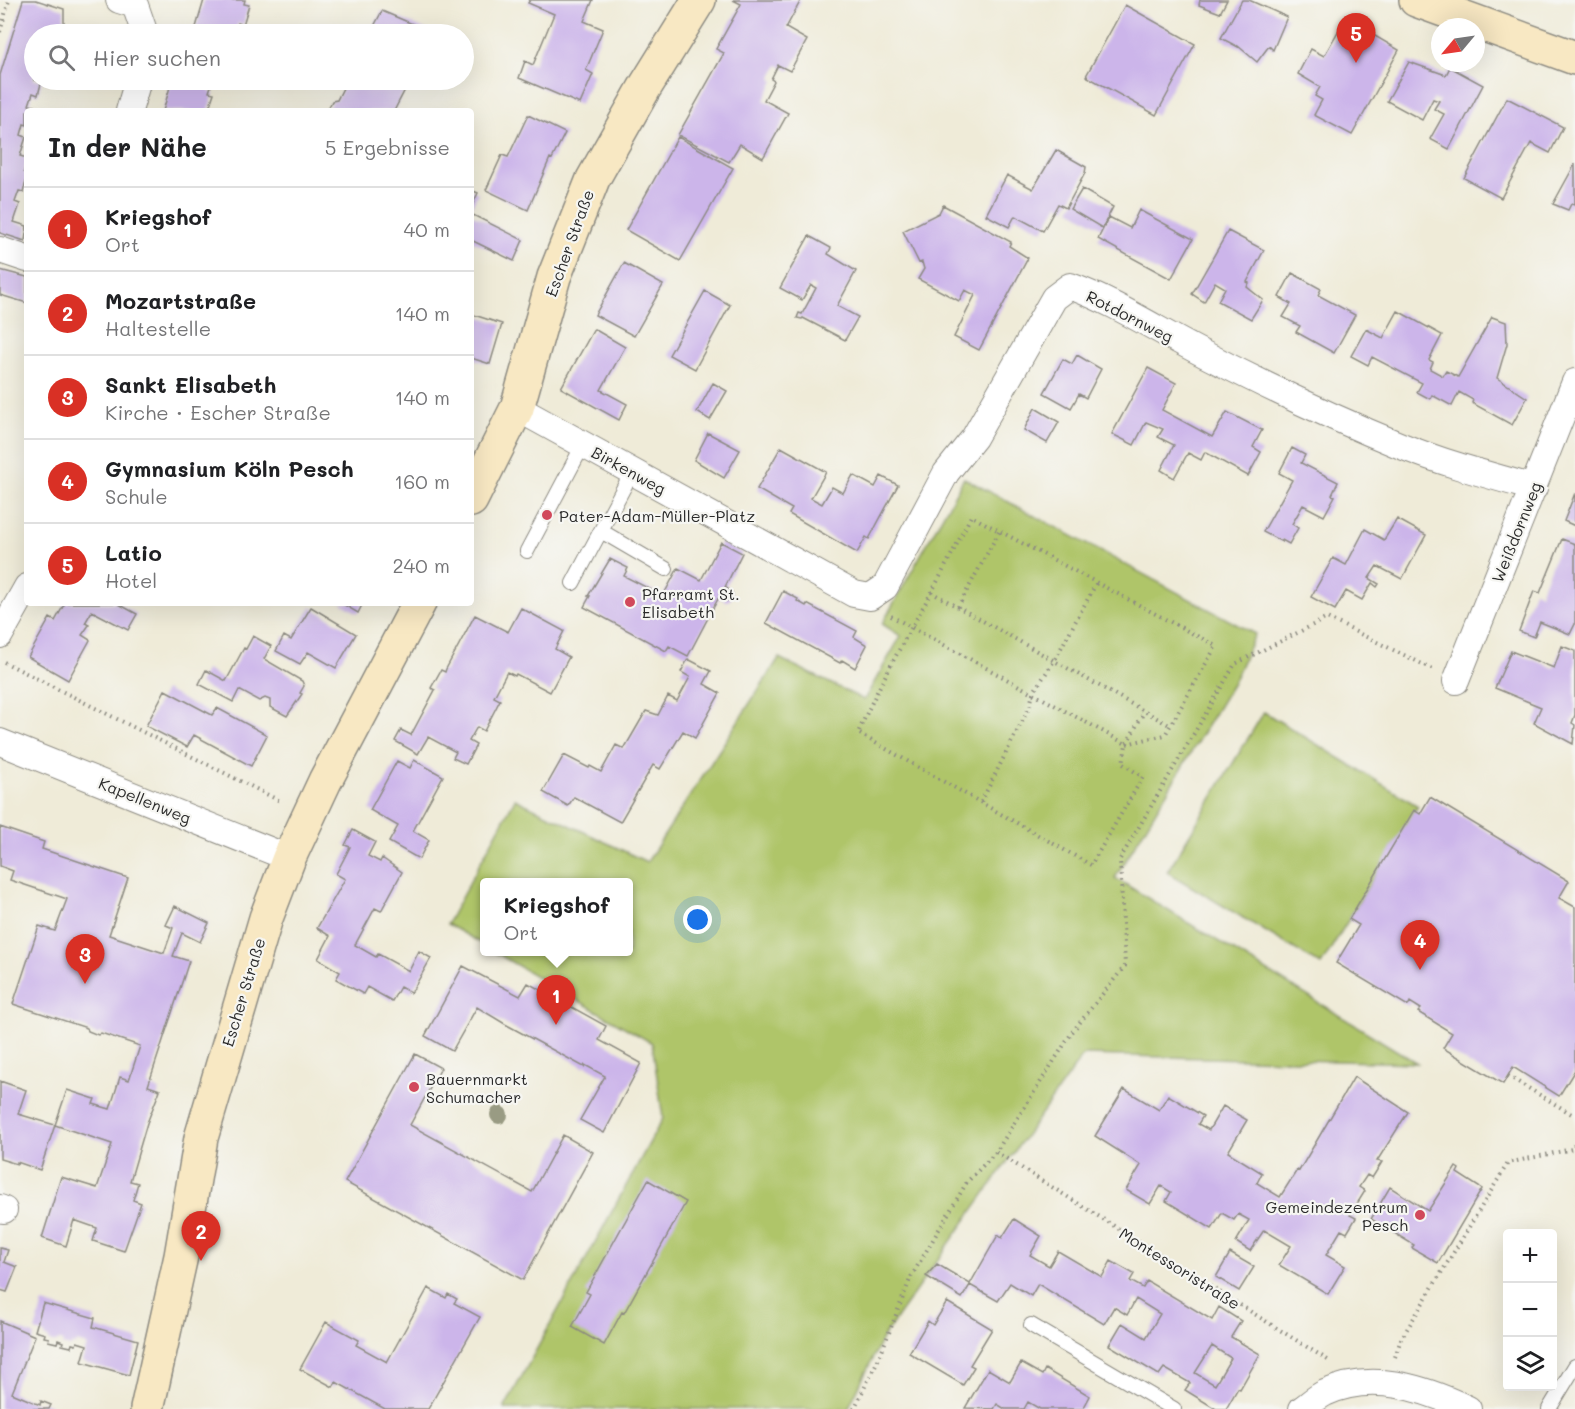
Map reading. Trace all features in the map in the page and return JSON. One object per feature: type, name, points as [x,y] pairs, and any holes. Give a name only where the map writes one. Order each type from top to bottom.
[{"type":"main road","name":"Escher Straße","points":[[474,494],[516,408],[555,277],[593,179],[645,87],[699,0]]},
{"type":"main road","points":[[1416,0],[1575,58]]},
{"type":"main road","name":"Escher Straße","points":[[147,1409],[181,1256],[201,1138],[266,918],[289,858],[309,816],[416,606]]},
{"type":"street","points":[[119,0],[135,5],[142,24]]},
{"type":"street","points":[[130,108],[135,90]]},
{"type":"street","points":[[0,250],[24,258]]},
{"type":"street","name":"Rotdornweg","points":[[870,597],[885,587],[946,473],[974,438],[1054,298],[1070,286],[1092,294],[1203,354],[1326,414],[1400,446],[1462,468],[1534,488]]},
{"type":"street","name":"Weißdornweg","points":[[1456,681],[1575,382]]},
{"type":"street","name":"Birkenweg","points":[[516,408],[854,594],[870,597]]},
{"type":"street","points":[[0,635],[24,592]]},
{"type":"street","name":"Kapellenweg","points":[[0,742],[289,858]]},
{"type":"street","points":[[1302,1409],[1324,1393],[1354,1384],[1376,1383],[1423,1390],[1468,1409]]},
{"type":"lane","points":[[527,551],[583,445]]},
{"type":"lane","points":[[573,583],[632,472]]},
{"type":"lane","points":[[601,531],[666,569]]},
{"type":"lane","points":[[1031,1325],[1174,1409]]},
{"type":"lane","points":[[1549,1409],[1575,1366]]},
{"type":"path","points":[[0,32],[9,0]]},
{"type":"path","points":[[870,597],[888,614],[911,627],[1126,744],[1165,735],[1216,646],[971,516],[932,592],[911,627],[858,733],[1091,865],[1143,777],[1123,764],[1126,744],[1144,712]]},
{"type":"path","points":[[958,607],[1000,530]]},
{"type":"path","points":[[981,802],[1030,706],[1033,693],[1054,661],[1097,582]]},
{"type":"path","points":[[932,592],[1171,726]]},
{"type":"path","points":[[854,1409],[879,1358],[911,1277],[967,1182],[996,1152],[1073,1031],[1125,966],[1120,859],[1235,664],[1328,618],[1456,681]]},
{"type":"path","points":[[0,660],[309,816]]},
{"type":"path","points":[[1508,1076],[1575,1116]]},
{"type":"path","points":[[1376,1383],[1508,1163],[1572,1149],[1575,1144]]},
{"type":"path","name":"Montessoristraße","points":[[996,1152],[1376,1383]]},
{"type":"green space","points":[[964,478],[1255,634],[1233,683],[1115,878],[1417,1063],[1083,1055],[883,1337],[848,1409],[504,1409],[663,1118],[652,1043],[501,956],[633,956],[633,878],[480,878],[480,943],[447,924],[515,799],[647,862],[779,658],[864,700],[901,636],[882,624]]},
{"type":"green space","points":[[1264,712],[1418,806],[1321,965],[1167,872]]},
{"type":"building","points":[[23,0],[36,0],[64,9],[64,24],[24,24],[24,90],[39,90],[38,95],[33,93],[29,105],[35,106],[34,108],[24,108],[21,135],[24,136],[20,156],[24,157],[24,189],[23,192],[19,191],[15,202],[20,204],[14,222],[24,225],[24,241],[0,233],[0,75]]},
{"type":"building","points":[[204,0],[245,0],[244,4],[249,5],[243,24],[197,24]]},
{"type":"building","points":[[530,0],[593,0],[584,21],[603,29],[586,70],[593,74],[580,104],[519,78],[525,61],[533,65],[554,14],[528,3]]},
{"type":"building","points":[[733,0],[801,0],[786,28],[807,40],[790,71],[778,65],[771,79],[774,81],[764,100],[788,113],[763,158],[740,144],[729,162],[678,135],[724,53],[716,49],[741,4]]},
{"type":"building","points":[[1200,0],[1227,0],[1220,13],[1199,5]]},
{"type":"building","points":[[1242,0],[1249,0],[1287,17],[1273,50],[1269,46],[1257,62],[1238,46],[1221,38]]},
{"type":"building","points":[[1125,5],[1195,44],[1156,115],[1086,76]]},
{"type":"building","points":[[382,11],[413,24],[375,24]]},
{"type":"building","points":[[1340,28],[1365,41],[1370,33],[1399,50],[1352,135],[1314,115],[1322,100],[1315,96],[1320,87],[1298,74],[1311,49],[1324,56]]},
{"type":"building","points":[[1409,62],[1431,70],[1431,72],[1446,75],[1448,72],[1459,72],[1483,85],[1449,149],[1430,139],[1444,114],[1434,109],[1439,101],[1433,99],[1422,120],[1387,101]]},
{"type":"building","points":[[169,90],[210,90],[209,92],[214,93],[209,108],[164,108]]},
{"type":"building","points":[[342,90],[405,90],[396,108],[328,108],[332,101],[337,100]]},
{"type":"building","points":[[1507,98],[1563,127],[1550,153],[1531,143],[1501,198],[1464,178]]},
{"type":"building","points":[[528,115],[565,133],[552,159],[550,158],[528,210],[486,190],[502,155],[508,157]]},
{"type":"building","points":[[678,137],[733,168],[680,261],[626,230]]},
{"type":"building","points":[[1056,150],[1086,167],[1066,208],[1058,204],[1043,231],[1015,216],[1009,227],[986,215],[1007,175],[1033,189]]},
{"type":"building","points":[[1575,164],[1575,205],[1571,204],[1568,210],[1553,204]]},
{"type":"building","points":[[1082,189],[1113,207],[1102,228],[1070,209]]},
{"type":"building","points":[[943,205],[1011,242],[1009,246],[1028,258],[979,350],[954,337],[975,295],[965,290],[959,301],[918,279],[924,269],[922,262],[919,263],[903,231],[939,213]]},
{"type":"building","points":[[1139,210],[1193,239],[1171,279],[1098,239],[1109,217],[1130,228]]},
{"type":"building","points":[[474,216],[523,240],[514,261],[474,241]]},
{"type":"building","points":[[1228,231],[1264,250],[1247,282],[1249,283],[1247,287],[1263,300],[1251,319],[1218,301],[1225,288],[1215,282],[1204,302],[1192,294]]},
{"type":"building","points":[[809,236],[831,248],[828,254],[856,271],[837,306],[858,317],[845,340],[803,318],[797,318],[799,313],[802,314],[816,288],[811,285],[802,300],[780,288]]},
{"type":"building","points":[[624,263],[663,285],[634,336],[595,315]]},
{"type":"building","points":[[0,270],[24,276],[24,302],[0,295]]},
{"type":"building","points":[[1292,273],[1321,289],[1318,295],[1355,315],[1334,353],[1296,332],[1300,326],[1283,317],[1291,304],[1279,297]]},
{"type":"building","points":[[705,291],[730,305],[695,369],[669,355]]},
{"type":"building","points":[[1398,311],[1442,335],[1429,360],[1433,362],[1430,369],[1443,376],[1446,371],[1458,377],[1492,317],[1506,322],[1507,344],[1497,378],[1527,398],[1512,425],[1472,403],[1473,400],[1459,392],[1452,406],[1432,395],[1430,399],[1417,392],[1422,383],[1372,357],[1368,365],[1351,356],[1366,329],[1383,338]]},
{"type":"building","points":[[474,315],[502,324],[490,364],[474,359]]},
{"type":"building","points":[[594,329],[625,347],[601,390],[627,404],[619,420],[561,388]]},
{"type":"building","points":[[1077,355],[1101,369],[1086,398],[1079,394],[1071,408],[1044,393],[1063,359],[1072,364]]},
{"type":"building","points":[[1148,368],[1176,383],[1162,410],[1212,437],[1227,412],[1262,430],[1253,447],[1261,452],[1248,476],[1205,452],[1201,460],[1188,453],[1174,478],[1161,470],[1174,445],[1158,437],[1163,429],[1146,422],[1134,445],[1112,434]]},
{"type":"building","points":[[713,383],[727,391],[710,420],[697,412]]},
{"type":"building","points":[[1035,408],[1059,422],[1047,443],[1024,430]]},
{"type":"building","points":[[708,433],[740,450],[724,478],[694,460]]},
{"type":"building","points":[[781,447],[826,472],[811,498],[822,504],[832,487],[843,493],[853,475],[875,487],[881,476],[898,485],[869,539],[866,537],[857,553],[789,514],[792,509],[757,489]]},
{"type":"building","points":[[1292,448],[1305,455],[1301,463],[1338,482],[1332,495],[1335,496],[1324,516],[1303,505],[1292,524],[1298,528],[1289,544],[1263,532],[1292,480],[1279,473]]},
{"type":"building","points":[[1575,493],[1575,526],[1564,521]]},
{"type":"building","points":[[1397,519],[1426,535],[1402,579],[1377,566],[1369,578],[1379,584],[1377,587],[1372,583],[1362,600],[1346,591],[1335,610],[1311,597],[1333,558],[1346,565],[1365,529],[1384,540]]},
{"type":"building","points":[[1562,539],[1575,544],[1575,624],[1570,634],[1540,622],[1534,637],[1519,631],[1534,591],[1540,593]]},
{"type":"building","name":"Pfarramt St. Elisabeth","points":[[721,542],[742,553],[725,587],[733,595],[730,600],[726,601],[719,597],[688,656],[669,646],[666,651],[584,607],[610,559],[628,568],[624,576],[663,596],[678,568],[701,580]]},
{"type":"building","points":[[783,591],[806,606],[807,604],[857,631],[854,637],[867,645],[855,668],[842,660],[840,663],[766,623]]},
{"type":"building","points":[[63,606],[122,606],[137,614],[128,630],[92,611],[85,623],[89,625],[82,635],[90,640],[68,680],[28,657],[50,618],[55,621]]},
{"type":"building","points":[[346,606],[362,606],[358,613]]},
{"type":"building","points":[[311,607],[356,634],[336,668],[308,652],[300,664],[276,651],[284,636],[291,640]]},
{"type":"building","points":[[521,608],[564,631],[555,649],[569,657],[550,692],[516,674],[515,676],[507,672],[494,697],[500,700],[484,731],[477,727],[469,741],[476,745],[466,764],[453,758],[456,752],[428,737],[418,754],[395,741],[401,730],[411,735],[435,690],[431,688],[441,670],[445,672],[475,615],[508,632]]},
{"type":"building","points":[[253,636],[271,646],[264,659],[302,681],[304,686],[300,693],[302,694],[287,716],[270,707],[270,700],[265,698],[259,701],[239,690],[233,702],[199,684],[206,670],[226,681]]},
{"type":"building","points":[[1562,646],[1575,651],[1573,744],[1534,723],[1541,707],[1495,688],[1511,651],[1554,668]]},
{"type":"building","points":[[688,659],[711,671],[704,684],[720,693],[695,738],[683,731],[660,769],[653,765],[620,822],[574,797],[568,806],[543,792],[564,755],[601,772],[616,745],[624,749],[646,711],[658,715],[668,696],[677,701],[690,677],[681,672]]},
{"type":"building","points":[[165,690],[212,715],[217,708],[267,735],[251,766],[194,735],[187,747],[146,726]]},
{"type":"building","points":[[414,760],[443,776],[413,831],[429,840],[419,859],[389,842],[398,826],[370,810],[397,761],[410,768]]},
{"type":"building","points":[[1430,797],[1569,881],[1559,898],[1575,907],[1575,1070],[1559,1096],[1513,1067],[1503,1084],[1443,1048],[1452,1033],[1418,1012],[1421,1009],[1410,1002],[1408,1006],[1336,963],[1359,925],[1349,919],[1414,810],[1420,814]]},
{"type":"building","points":[[0,827],[44,842],[42,849],[128,878],[109,935],[164,953],[173,928],[166,925],[175,906],[209,923],[200,942],[182,933],[173,956],[189,961],[148,1086],[160,1090],[147,1123],[130,1181],[138,1183],[133,1200],[141,1203],[124,1251],[93,1241],[97,1228],[74,1220],[66,1246],[42,1238],[61,1177],[97,1188],[112,1144],[55,1125],[67,1090],[95,1099],[93,1104],[110,1109],[120,1077],[129,1080],[140,1046],[101,1033],[98,1035],[88,1031],[87,1028],[13,1004],[39,926],[55,931],[67,899],[10,880],[13,871],[0,866]]},
{"type":"building","points":[[353,830],[375,842],[368,856],[380,862],[382,858],[402,872],[381,911],[375,908],[355,945],[376,957],[378,954],[409,971],[419,951],[431,958],[411,993],[400,987],[392,1001],[367,987],[363,994],[336,979],[340,972],[318,959],[330,936],[317,928],[345,879],[336,874],[350,847],[345,845]]},
{"type":"building","points":[[463,966],[520,996],[528,983],[606,1026],[599,1040],[641,1063],[604,1133],[580,1120],[605,1076],[585,1065],[584,1067],[477,1007],[452,1051],[425,1036]]},
{"type":"building","points":[[415,1054],[441,1068],[410,1125],[532,1192],[563,1135],[593,1152],[523,1280],[345,1182]]},
{"type":"building","points":[[1354,1077],[1408,1112],[1377,1161],[1382,1162],[1372,1178],[1367,1175],[1359,1187],[1365,1191],[1350,1215],[1356,1218],[1347,1233],[1341,1230],[1326,1255],[1345,1266],[1328,1294],[1279,1265],[1291,1246],[1264,1230],[1250,1251],[1236,1242],[1249,1220],[1238,1214],[1234,1220],[1222,1213],[1212,1229],[1166,1201],[1171,1192],[1161,1186],[1150,1204],[1126,1190],[1141,1165],[1095,1136],[1124,1089],[1159,1110],[1168,1095],[1203,1116],[1198,1124],[1209,1130],[1223,1106],[1247,1120],[1228,1152],[1262,1173],[1257,1183],[1280,1197],[1297,1170],[1299,1171]]},
{"type":"building","points":[[0,1081],[26,1090],[18,1114],[55,1125],[40,1170],[0,1159]]},
{"type":"building","name":"Gemeindezentrum Pesch","points":[[1456,1167],[1459,1169],[1457,1173],[1482,1189],[1438,1263],[1412,1248],[1414,1245],[1371,1219],[1390,1187],[1428,1211]]},
{"type":"building","points":[[648,1180],[686,1202],[604,1345],[572,1327],[590,1294],[586,1292]]},
{"type":"building","points":[[1014,1219],[1041,1236],[1030,1255],[1049,1266],[1058,1251],[1102,1277],[1111,1261],[1134,1274],[1130,1281],[1143,1288],[1147,1281],[1212,1320],[1219,1307],[1241,1321],[1231,1337],[1260,1354],[1226,1409],[1216,1409],[1185,1390],[1190,1383],[1164,1368],[1159,1375],[1109,1345],[1122,1323],[1146,1338],[1160,1314],[1136,1299],[1127,1315],[1114,1307],[1104,1324],[1038,1284],[1031,1296],[1010,1283],[998,1301],[970,1285],[962,1298],[926,1276],[937,1264],[970,1284],[998,1235],[1002,1238]],"holes":[[[1212,1346],[1231,1358],[1215,1385],[1195,1373]]]},
{"type":"building","points":[[0,1248],[8,1250],[4,1262],[17,1267],[7,1292],[0,1290]]},
{"type":"building","points":[[1230,1253],[1254,1267],[1239,1291],[1216,1277]]},
{"type":"building","points":[[428,1288],[446,1298],[448,1294],[457,1299],[454,1303],[480,1317],[428,1409],[385,1409],[336,1382],[333,1387],[300,1369],[326,1322],[359,1340],[356,1345],[387,1362]]},
{"type":"building","points":[[947,1302],[992,1329],[970,1365],[974,1367],[963,1385],[909,1353],[928,1321],[933,1325]]},
{"type":"building","points":[[43,1303],[95,1318],[93,1327],[138,1340],[129,1375],[82,1362],[87,1345],[77,1342],[71,1347],[62,1345],[63,1342],[48,1341],[49,1338],[44,1337],[45,1334],[35,1331]]},
{"type":"building","points":[[0,1321],[35,1336],[12,1393],[40,1405],[41,1401],[51,1405],[49,1409],[0,1409]]},
{"type":"building","points":[[1021,1363],[1042,1375],[1045,1369],[1090,1396],[1083,1409],[1040,1409],[1028,1402],[1024,1409],[1005,1409],[997,1404],[994,1409],[965,1408],[988,1369],[1010,1382]]},
{"type":"place","name":"Latio","points":[[1356,63]]},
{"type":"place","name":"Pater-Adam-Müller-Platz","points":[[547,515]]},
{"type":"place","name":"Pfarramt St. Elisabeth","points":[[630,602]]},
{"type":"place","name":"Gymnasium Köln Pesch","points":[[1420,970]]},
{"type":"place","name":"Sankt Elisabeth","points":[[85,984]]},
{"type":"place","name":"Kriegshof","points":[[556,1025]]},
{"type":"place","name":"Bauernmarkt Schumacher","points":[[414,1087]]},
{"type":"place","name":"Gemeindezentrum Pesch","points":[[1420,1215]]},
{"type":"place","name":"Mozartstraße","points":[[201,1261]]}]
